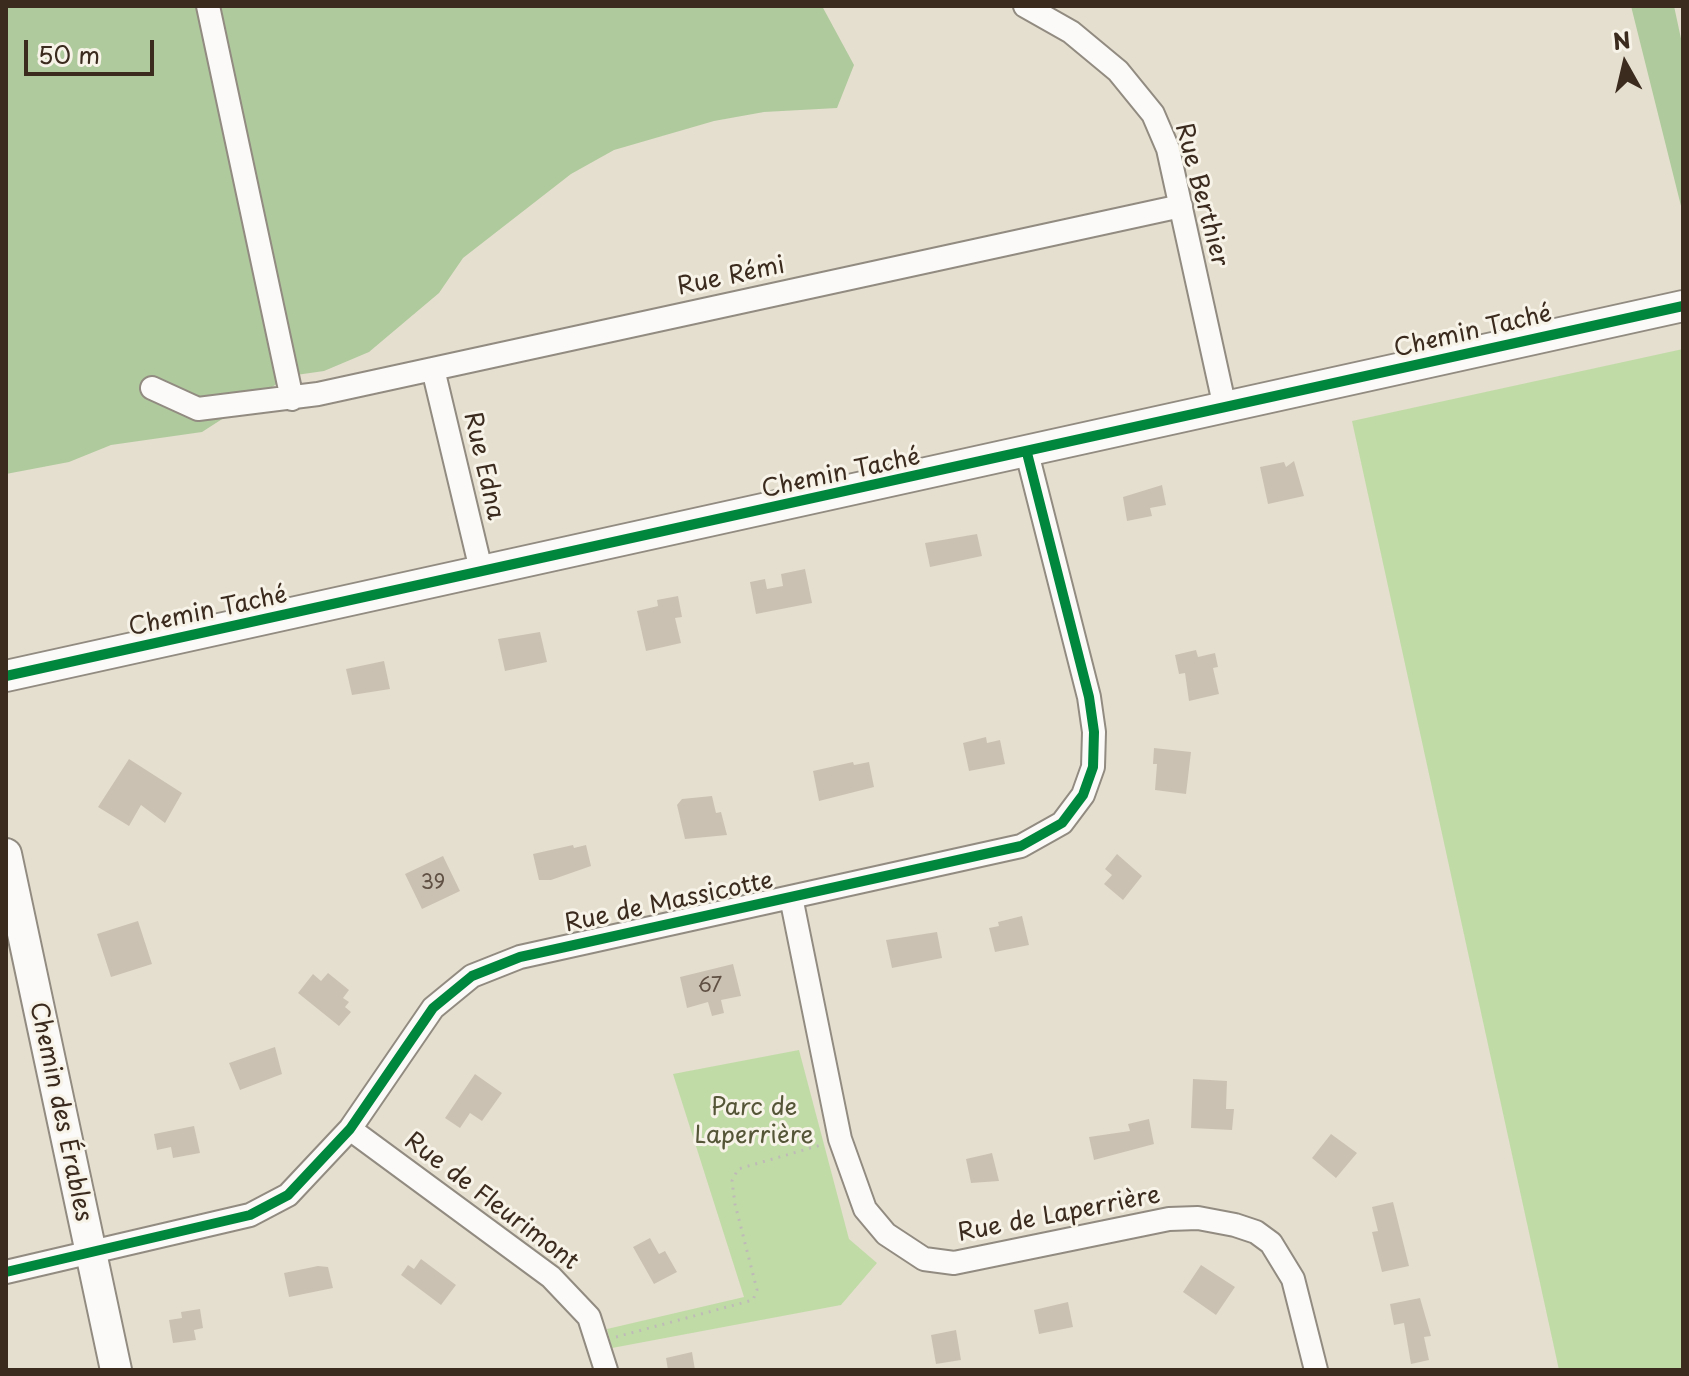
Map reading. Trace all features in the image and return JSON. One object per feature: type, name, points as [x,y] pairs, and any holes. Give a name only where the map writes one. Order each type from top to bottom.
[{"type":"street","points":[[208,6],[292,399]]},
{"type":"street","name":"Rue Berthier","points":[[1025,6],[1071,32],[1118,71],[1140,94],[1168,149],[1225,408]]},
{"type":"street","name":"Rue Rémi","points":[[152,388],[198,409],[292,399],[1181,206]]},
{"type":"street","name":"Chemin Taché","points":[[6,676],[482,574],[1683,306]]},
{"type":"street","name":"Rue Edna","points":[[433,369],[482,574]]},
{"type":"street","name":"Rue de Massicotte","points":[[6,1272],[250,1215],[288,1195],[350,1129],[433,1008],[472,976],[520,957],[1021,846],[1062,823],[1083,795],[1093,767],[1094,732],[1089,697],[1027,453]]},
{"type":"street","name":"Chemin des Érables","points":[[6,854],[116,1370]]},
{"type":"street","name":"Rue de Laperrière","points":[[791,897],[840,1139],[865,1209],[886,1234],[924,1259],[954,1263],[1169,1219],[1198,1218],[1256,1232],[1271,1243],[1293,1279],[1316,1370]]},
{"type":"street","name":"Rue de Fleurimont","points":[[350,1129],[551,1277],[589,1317],[606,1370]]},
{"type":"path","points":[[599,1341],[753,1300],[757,1290],[732,1181],[738,1169],[840,1139]]},
{"type":"green space","points":[[6,6],[822,6],[854,65],[837,108],[764,112],[714,121],[614,150],[571,174],[463,258],[439,293],[369,352],[324,371],[289,376],[202,432],[111,445],[69,462],[6,474]]},
{"type":"green space","points":[[1631,6],[1674,6],[1683,48],[1683,214]]},
{"type":"green space","points":[[1683,349],[1683,1370],[1559,1370],[1352,421]]},
{"type":"green space","name":"Parc de Laperrière","points":[[799,1050],[849,1239],[877,1263],[841,1305],[612,1348],[607,1329],[744,1297],[673,1074]]},
{"type":"building","points":[[1294,461],[1304,496],[1268,504],[1260,467],[1284,462],[1286,467]]},
{"type":"building","points":[[1162,485],[1166,505],[1150,508],[1152,516],[1127,521],[1123,497]]},
{"type":"building","points":[[977,534],[982,556],[930,567],[925,543]]},
{"type":"building","points":[[805,569],[812,603],[756,614],[750,582],[765,579],[767,589],[783,586],[781,574]]},
{"type":"building","points":[[678,596],[682,617],[675,618],[681,643],[646,651],[637,611],[658,606],[657,600]]},
{"type":"building","points":[[540,632],[547,662],[505,671],[498,639]]},
{"type":"building","points":[[1196,650],[1198,657],[1215,653],[1218,667],[1213,668],[1219,694],[1189,701],[1185,673],[1179,674],[1175,655]]},
{"type":"building","points":[[384,661],[390,689],[352,695],[346,669]]},
{"type":"building","points":[[986,737],[987,743],[1000,740],[1005,764],[969,771],[963,743]]},
{"type":"building","points":[[1154,748],[1191,752],[1186,794],[1155,790],[1157,764],[1153,764]]},
{"type":"building","points":[[129,759],[182,793],[165,823],[141,805],[129,826],[98,807]]},
{"type":"building","points":[[853,762],[854,765],[869,762],[874,787],[819,801],[813,771]]},
{"type":"building","points":[[712,796],[716,813],[721,812],[727,835],[685,839],[677,805],[682,799]]},
{"type":"building","points":[[573,845],[574,848],[586,845],[591,866],[551,880],[539,880],[533,854]]},
{"type":"building","points":[[1117,854],[1142,876],[1123,900],[1104,884],[1112,875],[1105,869]]},
{"type":"building","points":[[443,856],[460,891],[422,909],[405,874]]},
{"type":"building","points":[[1022,916],[1029,945],[995,952],[989,928],[999,926],[998,922]]},
{"type":"building","points":[[138,921],[152,964],[111,977],[97,934]]},
{"type":"building","points":[[937,932],[942,958],[892,968],[886,940]]},
{"type":"building","points":[[733,964],[741,996],[721,1000],[724,1013],[712,1016],[708,1002],[687,1008],[680,977]]},
{"type":"building","points":[[328,973],[349,990],[343,998],[349,1002],[345,1007],[351,1012],[339,1026],[298,993],[313,974],[321,981]]},
{"type":"building","points":[[275,1047],[282,1074],[240,1090],[229,1063]]},
{"type":"building","points":[[475,1074],[502,1093],[482,1121],[470,1113],[460,1128],[445,1118]]},
{"type":"building","points":[[1193,1079],[1227,1081],[1226,1109],[1234,1109],[1232,1130],[1191,1128]]},
{"type":"building","points":[[1149,1119],[1154,1144],[1094,1160],[1089,1137],[1130,1131],[1128,1124]]},
{"type":"building","points":[[194,1126],[200,1153],[173,1158],[171,1147],[157,1150],[154,1134]]},
{"type":"building","points":[[1331,1134],[1357,1153],[1336,1178],[1312,1158]]},
{"type":"building","points":[[992,1153],[999,1181],[971,1183],[966,1159]]},
{"type":"building","points":[[1393,1202],[1409,1266],[1382,1272],[1372,1232],[1378,1231],[1372,1207]]},
{"type":"building","points":[[650,1238],[659,1254],[665,1251],[677,1272],[654,1284],[633,1247]]},
{"type":"building","points":[[421,1259],[456,1285],[441,1305],[401,1275],[408,1265],[414,1269]]},
{"type":"building","points":[[1201,1265],[1235,1287],[1216,1315],[1183,1292]]},
{"type":"building","points":[[328,1267],[333,1288],[289,1297],[284,1273]]},
{"type":"building","points":[[1420,1298],[1431,1336],[1424,1337],[1429,1360],[1411,1364],[1404,1323],[1394,1325],[1390,1304]]},
{"type":"building","points":[[1068,1302],[1073,1327],[1039,1334],[1034,1310]]},
{"type":"building","points":[[200,1309],[203,1328],[194,1330],[196,1340],[173,1343],[169,1320],[182,1318],[181,1312]]},
{"type":"building","points":[[956,1330],[961,1360],[936,1364],[931,1335]]},
{"type":"building","points":[[692,1352],[695,1370],[668,1370],[666,1358]]},
{"type":"cycle path","points":[[6,676],[1683,306]]},
{"type":"cycle path","points":[[6,1272],[250,1215],[288,1195],[350,1129],[433,1008],[472,976],[520,957],[1021,846],[1062,823],[1083,795],[1093,767],[1094,732],[1089,697],[1027,453]]}]
